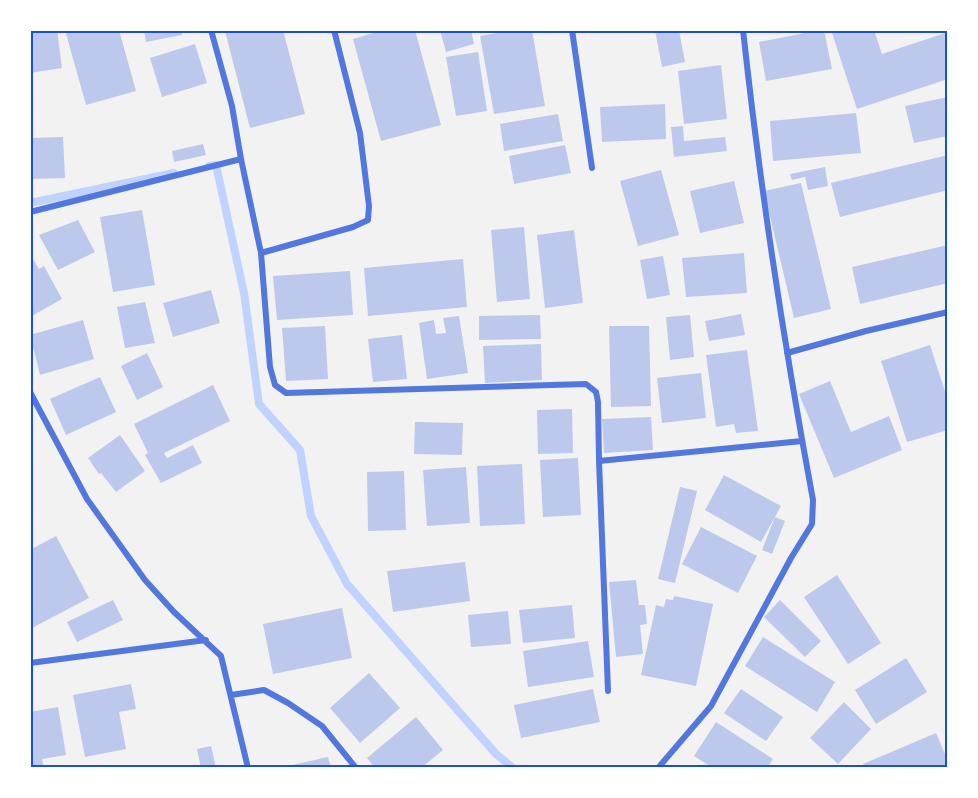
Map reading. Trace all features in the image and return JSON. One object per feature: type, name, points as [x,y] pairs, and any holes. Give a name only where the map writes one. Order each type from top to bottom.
[{"type":"street","points":[[211,30],[232,106],[261,253],[270,367],[275,385],[286,393],[586,384],[596,392],[608,692]]},
{"type":"street","points":[[261,253],[352,227],[368,220],[369,206],[360,133],[334,30]]},
{"type":"street","points":[[573,30],[592,168]]},
{"type":"street","points":[[658,768],[711,706],[791,558],[812,524],[813,500],[787,353],[750,95],[743,30]]},
{"type":"street","points":[[30,212],[241,159]]},
{"type":"street","points":[[787,353],[866,331],[948,312]]},
{"type":"street","points":[[30,392],[87,499],[145,580],[174,612],[221,656],[248,768]]},
{"type":"street","points":[[598,461],[802,441]]},
{"type":"street","points":[[30,663],[206,640]]},
{"type":"street","points":[[231,695],[264,690],[288,703],[322,726],[356,768]]},
{"type":"building","points":[[57,30],[62,68],[30,73],[30,31]]},
{"type":"building","points":[[65,30],[119,30],[136,91],[86,105]]},
{"type":"building","points":[[144,30],[182,30],[182,35],[146,42]]},
{"type":"building","points":[[283,30],[305,114],[250,128],[225,31]]},
{"type":"building","points":[[384,30],[415,30],[441,125],[381,141],[353,39]]},
{"type":"building","points":[[440,30],[471,30],[474,44],[446,52]]},
{"type":"building","points":[[515,30],[532,30],[545,106],[494,114],[480,36]]},
{"type":"building","points":[[655,30],[679,30],[685,62],[662,67]]},
{"type":"building","points":[[824,30],[832,69],[766,81],[759,42]]},
{"type":"building","points":[[831,30],[874,30],[882,54],[948,32],[948,79],[857,109]]},
{"type":"building","points":[[195,44],[207,83],[162,97],[150,58]]},
{"type":"building","points":[[478,52],[487,111],[456,116],[446,57]]},
{"type":"building","points":[[721,65],[727,119],[684,124],[678,71]]},
{"type":"building","points":[[948,97],[948,136],[914,143],[905,106]]},
{"type":"building","points":[[665,104],[666,139],[602,142],[600,107]]},
{"type":"building","points":[[856,113],[861,153],[773,161],[770,121]]},
{"type":"building","points":[[558,114],[563,141],[504,151],[500,124]]},
{"type":"building","points":[[683,126],[684,141],[725,137],[727,151],[674,157],[671,127]]},
{"type":"building","points":[[63,137],[65,178],[30,179],[30,138]]},
{"type":"building","points":[[203,144],[206,155],[174,162],[172,151]]},
{"type":"building","points":[[565,145],[571,173],[514,184],[509,156]]},
{"type":"building","points":[[948,155],[948,190],[840,217],[831,183]]},
{"type":"building","points":[[825,167],[828,186],[808,190],[805,177],[792,180],[790,174]]},
{"type":"building","points":[[661,170],[679,235],[638,246],[620,181]]},
{"type":"building","points":[[734,181],[744,223],[700,233],[690,191]]},
{"type":"building","points":[[801,183],[831,309],[794,318],[764,191]]},
{"type":"building","points":[[142,210],[155,285],[113,292],[100,217]]},
{"type":"building","points":[[78,220],[95,252],[58,270],[39,235]]},
{"type":"building","points":[[524,227],[530,299],[497,302],[491,230]]},
{"type":"building","points":[[574,230],[583,303],[545,308],[537,235]]},
{"type":"building","points":[[948,245],[948,283],[860,304],[852,267]]},
{"type":"building","points":[[744,253],[747,293],[686,297],[682,258]]},
{"type":"building","points":[[30,254],[39,269],[44,266],[62,299],[30,317]]},
{"type":"building","points":[[663,256],[670,295],[647,299],[640,260]]},
{"type":"building","points":[[463,259],[467,307],[368,316],[364,268]]},
{"type":"building","points":[[350,271],[353,315],[277,320],[273,276]]},
{"type":"building","points":[[211,290],[220,323],[173,337],[163,303]]},
{"type":"building","points":[[145,302],[155,343],[125,348],[117,307]]},
{"type":"building","points":[[741,314],[745,335],[709,341],[705,321]]},
{"type":"building","points":[[540,315],[541,339],[479,340],[479,316]]},
{"type":"building","points":[[690,315],[694,357],[670,360],[666,317]]},
{"type":"building","points":[[459,316],[468,373],[427,379],[419,323],[434,320],[436,334],[446,333],[443,318]]},
{"type":"building","points":[[83,320],[94,359],[40,375],[30,335]]},
{"type":"building","points":[[325,326],[328,379],[286,381],[282,328]]},
{"type":"building","points":[[609,326],[649,326],[651,406],[611,407]]},
{"type":"building","points":[[402,335],[407,379],[373,382],[368,339]]},
{"type":"building","points":[[541,344],[542,380],[485,383],[483,346]]},
{"type":"building","points":[[930,345],[948,401],[948,430],[907,442],[881,361]]},
{"type":"building","points":[[747,350],[758,431],[736,433],[734,424],[716,427],[706,355]]},
{"type":"building","points":[[147,353],[163,387],[137,400],[121,366]]},
{"type":"building","points":[[701,373],[706,418],[662,423],[657,378]]},
{"type":"building","points":[[100,377],[116,412],[66,435],[50,399]]},
{"type":"building","points":[[830,381],[851,432],[889,416],[902,450],[834,478],[799,394]]},
{"type":"building","points":[[213,385],[230,421],[164,453],[167,458],[193,445],[202,463],[161,483],[145,455],[148,453],[134,424]]},
{"type":"building","points":[[572,409],[573,453],[538,454],[537,410]]},
{"type":"building","points":[[651,417],[653,450],[604,453],[602,419]]},
{"type":"building","points":[[415,422],[463,423],[462,455],[414,454]]},
{"type":"building","points":[[120,435],[145,471],[116,492],[88,458]]},
{"type":"building","points":[[578,458],[581,515],[543,517],[540,460]]},
{"type":"building","points":[[522,464],[525,524],[480,526],[477,466]]},
{"type":"building","points":[[466,467],[470,523],[427,526],[423,470]]},
{"type":"building","points":[[404,471],[406,530],[368,531],[367,472]]},
{"type":"building","points":[[724,475],[781,506],[761,542],[705,510]]},
{"type":"building","points":[[680,487],[697,491],[675,583],[658,579]]},
{"type":"building","points":[[775,517],[785,521],[772,554],[762,550]]},
{"type":"building","points":[[701,527],[757,556],[738,593],[682,564]]},
{"type":"building","points":[[56,536],[89,598],[30,629],[30,550]]},
{"type":"building","points":[[465,562],[470,601],[393,612],[387,571]]},
{"type":"building","points":[[837,575],[881,643],[848,664],[804,597]]},
{"type":"building","points":[[636,580],[639,605],[645,605],[647,624],[640,625],[643,654],[616,657],[609,582]]},
{"type":"building","points":[[674,596],[713,604],[696,686],[641,675],[656,605],[664,607],[666,599],[673,600]]},
{"type":"building","points":[[113,600],[123,620],[77,642],[67,622]]},
{"type":"building","points":[[780,600],[821,641],[805,657],[764,617]]},
{"type":"building","points":[[572,605],[575,638],[523,643],[519,610]]},
{"type":"building","points":[[342,608],[352,658],[273,674],[263,624]]},
{"type":"building","points":[[508,611],[511,644],[471,647],[468,615]]},
{"type":"building","points":[[763,637],[835,682],[817,712],[745,666]]},
{"type":"building","points":[[588,641],[594,677],[528,687],[523,651]]},
{"type":"building","points":[[906,658],[927,692],[876,724],[855,690]]},
{"type":"building","points":[[369,673],[400,708],[360,743],[330,708]]},
{"type":"building","points":[[131,684],[136,709],[119,712],[126,749],[85,757],[73,695]]},
{"type":"building","points":[[593,689],[600,722],[521,738],[514,705]]},
{"type":"building","points":[[741,689],[783,717],[766,741],[724,713]]},
{"type":"building","points":[[844,702],[871,729],[838,764],[810,738]]},
{"type":"building","points":[[58,707],[66,755],[42,759],[44,768],[30,768],[30,712]]},
{"type":"building","points":[[416,717],[443,750],[421,768],[375,768],[367,758]]},
{"type":"building","points":[[716,722],[773,759],[767,768],[713,768],[694,756]]},
{"type":"building","points":[[936,733],[948,761],[948,768],[865,768],[863,764]]},
{"type":"building","points":[[211,746],[216,768],[201,768],[197,749]]},
{"type":"building","points":[[328,757],[331,768],[283,768],[283,767]]},
{"type":"waterway","points":[[209,166],[216,165],[244,293],[259,404],[300,450],[311,516],[347,584],[496,754],[513,768]]},
{"type":"waterway","points":[[30,203],[174,173]]}]
